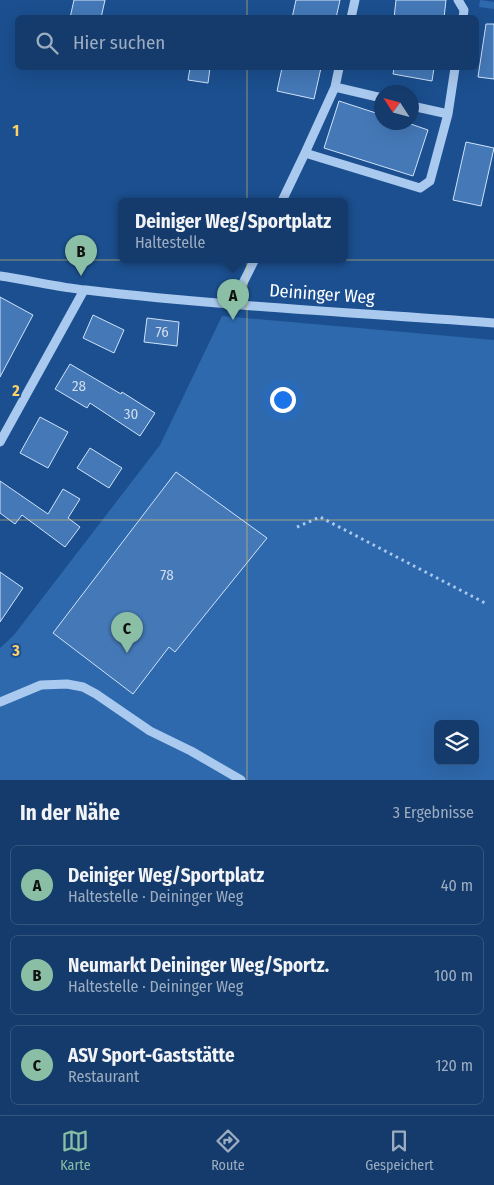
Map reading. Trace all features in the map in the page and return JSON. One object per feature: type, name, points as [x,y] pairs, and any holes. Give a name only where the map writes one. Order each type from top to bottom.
[{"type":"street","points":[[352,15],[355,0]]},
{"type":"street","points":[[458,0],[464,10],[463,15]]},
{"type":"street","points":[[283,198],[334,87],[338,70]]},
{"type":"street","points":[[305,153],[420,188],[430,181],[448,114],[455,70]]},
{"type":"street","points":[[334,87],[374,96]]},
{"type":"street","points":[[419,108],[448,114]]},
{"type":"street","points":[[232,305],[253,263]]},
{"type":"street","name":"Deininger Weg","points":[[0,276],[84,290],[232,305],[494,323]]},
{"type":"street","points":[[0,442],[84,290]]},
{"type":"street","points":[[0,702],[41,685],[67,684],[83,687],[150,731],[191,751],[241,780]]},
{"type":"path","points":[[297,526],[320,517],[485,603]]},
{"type":"shaded area","points":[[480,0],[494,2],[494,9],[479,7]]},
{"type":"shaded area","points":[[222,316],[494,340],[494,780],[0,780],[0,648],[14,635],[160,445]]},
{"type":"building","points":[[74,0],[105,0],[102,15],[71,15]]},
{"type":"building","points":[[296,0],[340,0],[337,15],[293,15]]},
{"type":"building","points":[[396,0],[446,0],[444,15],[394,15]]},
{"type":"building","points":[[486,24],[494,24],[494,79],[478,77]]},
{"type":"building","points":[[190,70],[210,70],[208,83],[188,80]]},
{"type":"building","points":[[282,70],[321,70],[314,99],[277,91]]},
{"type":"building","points":[[394,70],[434,70],[432,81],[393,74]]},
{"type":"building","points":[[339,101],[374,112],[374,130],[419,130],[419,127],[428,130],[413,176],[324,148]]},
{"type":"building","points":[[466,142],[494,148],[481,206],[453,200]]},
{"type":"building","points":[[0,297],[33,315],[0,377]]},
{"type":"building","points":[[93,315],[124,330],[114,353],[83,338]]},
{"type":"building","points":[[147,318],[179,322],[177,346],[144,342]]},
{"type":"building","points":[[70,364],[121,394],[122,392],[155,413],[140,436],[90,403],[87,408],[55,389]]},
{"type":"building","points":[[40,417],[68,432],[48,468],[20,453]]},
{"type":"building","points":[[90,448],[122,468],[109,488],[77,468]]},
{"type":"building","points":[[176,472],[267,538],[175,652],[169,647],[133,694],[53,633]]},
{"type":"building","points":[[0,481],[48,514],[63,489],[80,499],[68,518],[80,527],[65,547],[22,515],[15,524],[0,513]]},
{"type":"building","points":[[0,572],[23,588],[0,622]]},
{"type":"place","name":"Neumarkt Deininger Weg/Sportz.","points":[[81,276]]},
{"type":"place","name":"Deiniger Weg/Sportplatz","points":[[233,320]]},
{"type":"place","name":"ASV Sport-Gaststätte","points":[[127,653]]}]
